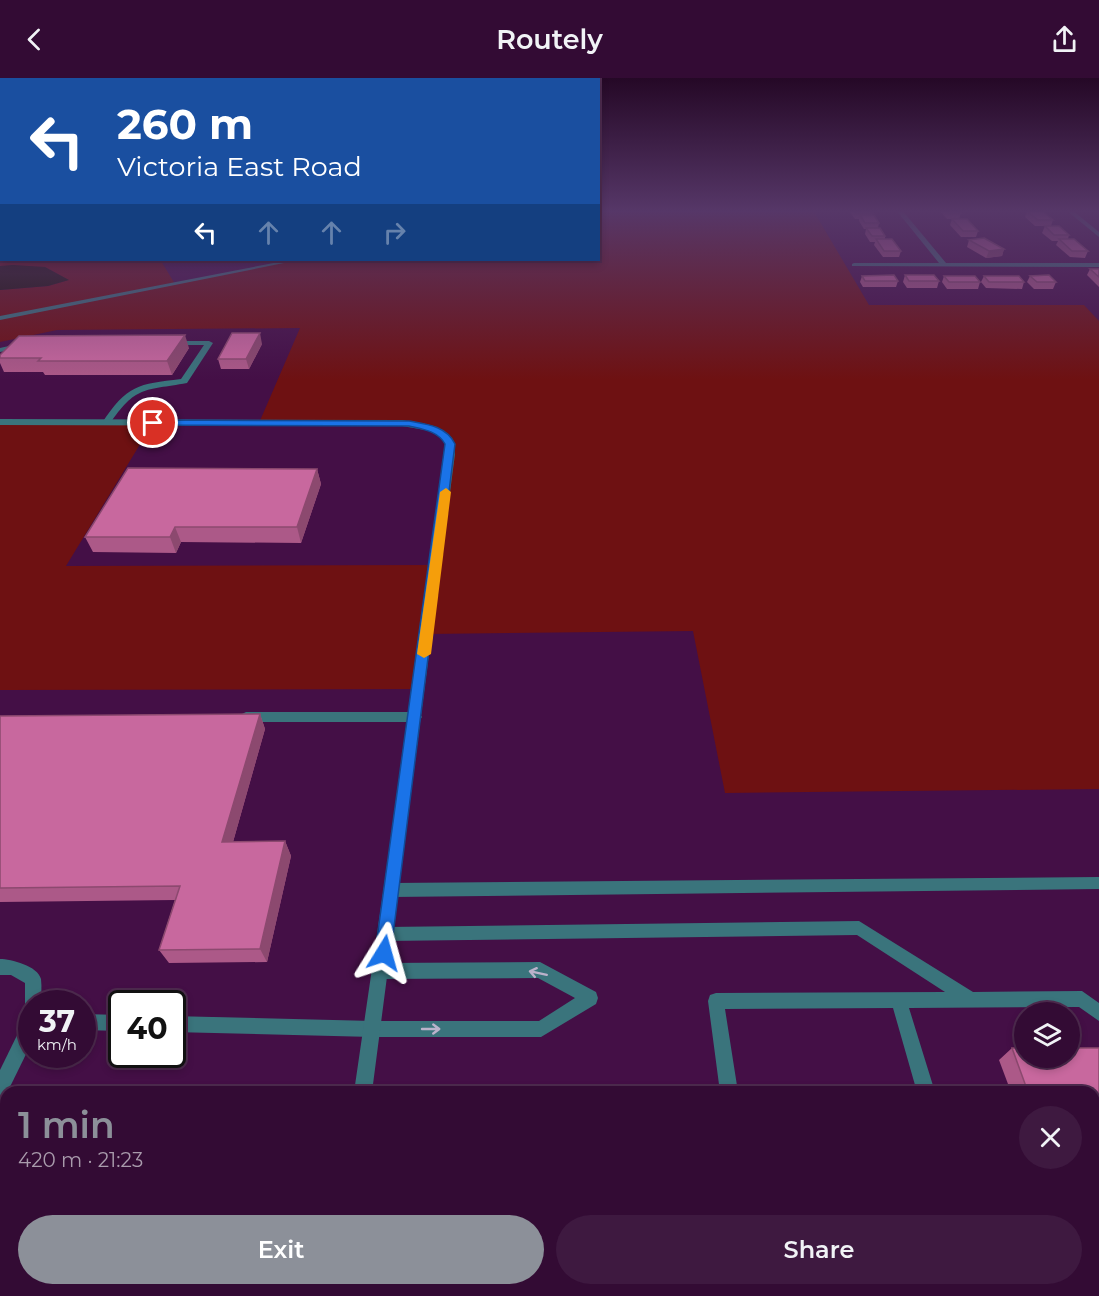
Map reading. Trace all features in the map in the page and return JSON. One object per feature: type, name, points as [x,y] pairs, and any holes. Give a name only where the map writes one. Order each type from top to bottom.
[{"type":"street","points":[[0,318],[261,267]]},
{"type":"street","points":[[106,423],[123,396],[146,386],[184,381],[208,343],[163,343]]},
{"type":"street","points":[[0,350],[36,344]]},
{"type":"street","points":[[0,422],[409,423],[434,429],[448,438],[451,454],[364,1086]]},
{"type":"street","points":[[237,717],[416,717]]},
{"type":"street","points":[[392,890],[1099,883]]},
{"type":"street","points":[[386,934],[859,928],[972,1000]]},
{"type":"street","points":[[0,967],[13,967],[33,979],[33,990]]},
{"type":"street","points":[[186,1024],[373,1029],[541,1029],[590,998],[540,970],[381,971]]},
{"type":"street","points":[[728,1086],[716,1001],[1082,999],[1099,1013]]},
{"type":"street","points":[[899,1000],[924,1086]]},
{"type":"street","points":[[1,1086],[18,1052]]},
{"type":"shaded area","points":[[0,267],[45,267],[69,280],[48,286],[0,290]]},
{"type":"shaded area","points":[[38,267],[165,267],[175,284],[260,267],[847,267],[869,305],[1084,305],[1099,321],[1099,789],[725,793],[693,631],[427,634],[419,689],[0,690],[0,422],[153,423],[66,566],[436,565],[451,454],[447,438],[423,425],[259,423],[300,328],[57,330],[0,342],[0,290],[48,286],[68,280],[45,267]]},
{"type":"building","points":[[1090,269],[1099,269],[1099,277]]},
{"type":"building","points":[[894,275],[898,281],[865,281],[862,276]]},
{"type":"building","points":[[905,275],[934,275],[939,281],[909,281]]},
{"type":"building","points":[[1049,275],[1056,282],[1037,282],[1030,276]]},
{"type":"building","points":[[944,276],[975,276],[980,282],[949,282]]},
{"type":"building","points":[[984,276],[1019,276],[1024,282],[989,282]]},
{"type":"building","points":[[232,333],[260,333],[246,359],[218,359]]},
{"type":"building","points":[[185,335],[167,361],[38,361],[41,358],[0,358],[0,355],[19,336]]},
{"type":"building","points":[[128,468],[317,469],[297,527],[175,527],[170,537],[85,537]]},
{"type":"building","points":[[260,714],[222,842],[285,841],[260,949],[159,950],[180,886],[0,888],[0,716]]},
{"type":"building","points":[[1080,1048],[1099,1048],[1099,1086],[1026,1086],[1019,1068],[1080,1068]]},
{"type":"slow traffic","points":[[424,654],[446,492]]},
{"type":"route","points":[[153,423],[409,423],[434,429],[448,438],[451,454],[384,953]]}]
